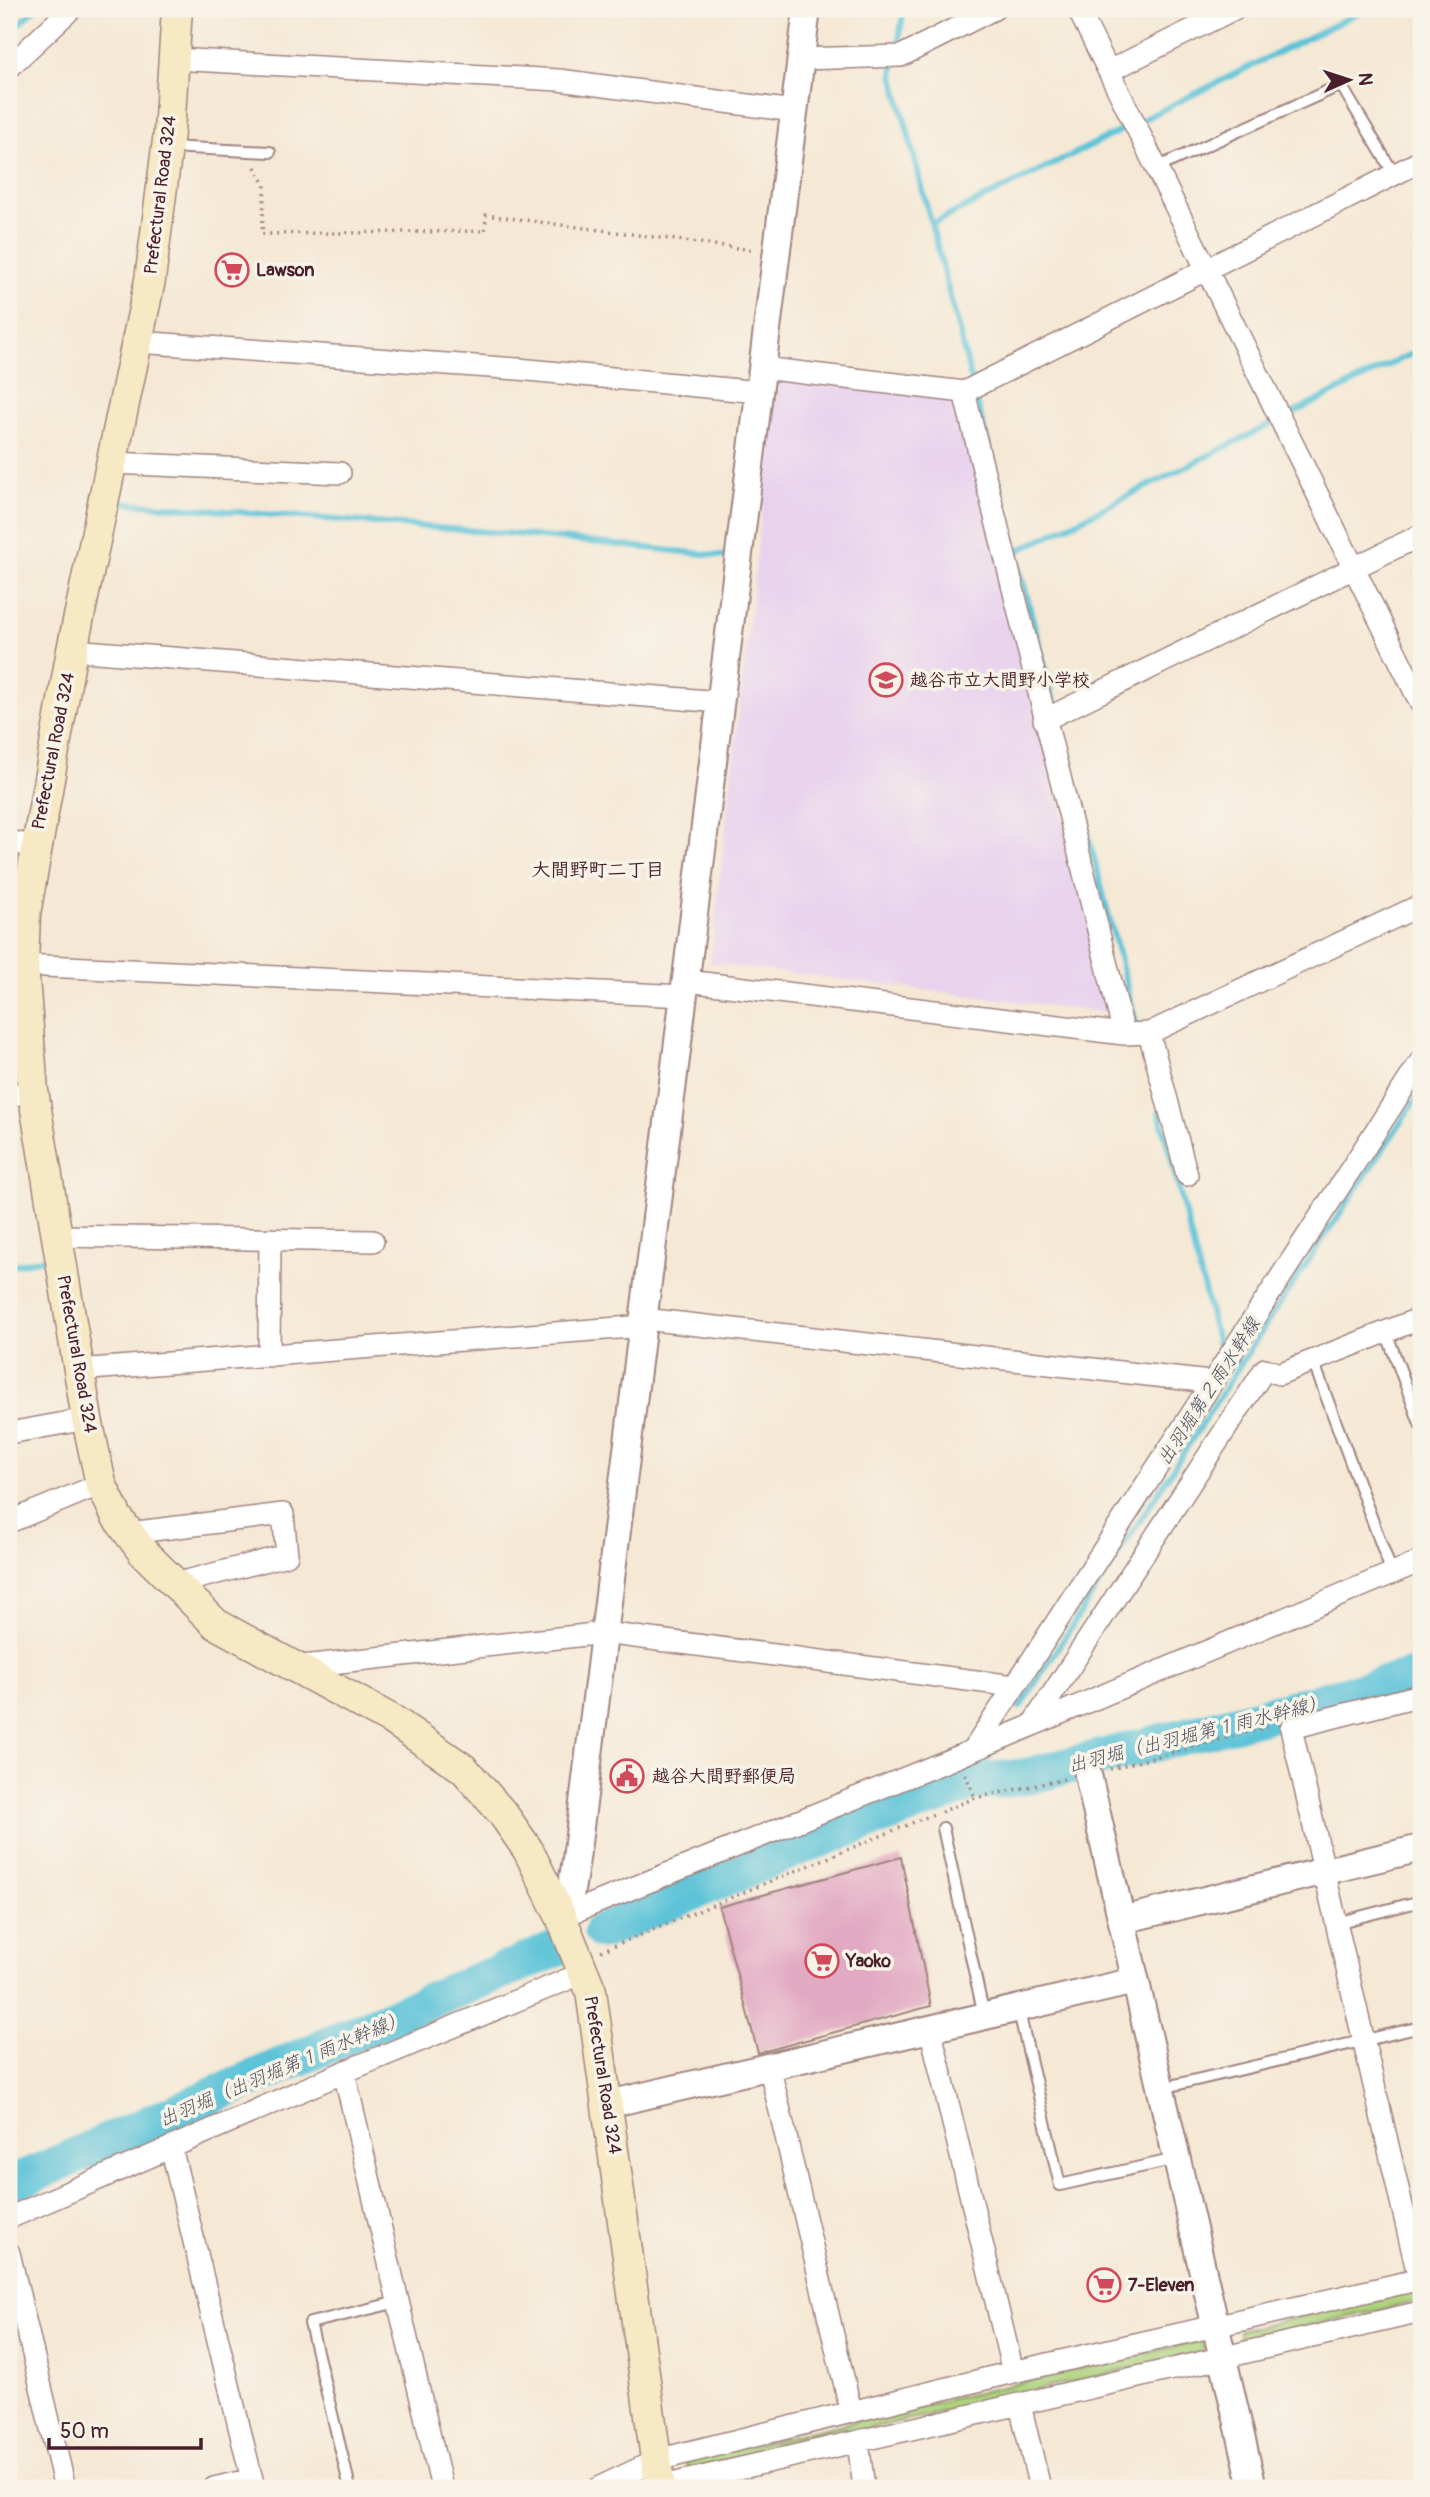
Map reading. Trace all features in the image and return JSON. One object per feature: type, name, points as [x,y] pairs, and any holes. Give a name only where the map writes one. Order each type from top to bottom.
[{"type":"main road","name":"Prefectural Road 324","points":[[177,9],[157,239],[72,650],[22,844],[25,914],[21,1093],[58,1236],[78,1370],[101,1484],[129,1533],[216,1624],[394,1721],[464,1769],[503,1814],[528,1850],[559,1915],[591,1991],[609,2104],[658,2480]]},
{"type":"street","points":[[9,67],[71,9]]},
{"type":"street","points":[[559,1915],[570,1897],[807,9]]},
{"type":"street","points":[[800,59],[901,56],[994,9]]},
{"type":"street","points":[[1078,9],[1421,704]]},
{"type":"street","points":[[1109,71],[1234,9]]},
{"type":"street","points":[[174,59],[559,80],[794,111]]},
{"type":"street","points":[[137,342],[518,369],[964,392],[1421,161]]},
{"type":"street","points":[[964,392],[1124,1034]]},
{"type":"street","points":[[112,463],[340,473]]},
{"type":"street","points":[[1044,720],[1421,535]]},
{"type":"street","points":[[72,650],[721,702]]},
{"type":"street","points":[[23,965],[686,989],[1124,1034],[1149,1033],[1421,905]]},
{"type":"street","points":[[1149,1033],[1187,1175]]},
{"type":"street","points":[[974,1749],[1421,1061]]},
{"type":"street","points":[[58,1236],[373,1241]]},
{"type":"street","points":[[269,1356],[270,1239]]},
{"type":"street","points":[[1034,1722],[1265,1369],[1279,1374],[1421,1318]]},
{"type":"street","points":[[78,1370],[269,1356],[644,1322],[1210,1382]]},
{"type":"street","points":[[9,1433],[87,1419]]},
{"type":"street","points":[[9,1522],[101,1484]]},
{"type":"street","points":[[129,1533],[283,1514],[287,1555],[176,1584]]},
{"type":"street","points":[[559,1915],[974,1749],[1421,1561]]},
{"type":"street","points":[[294,1667],[604,1633],[1014,1686]]},
{"type":"street","points":[[658,2480],[851,2411],[1420,2279],[1291,1728],[1421,1695]]},
{"type":"street","points":[[1088,1774],[1253,2488]]},
{"type":"street","points":[[1122,1920],[1421,1848]]},
{"type":"street","points":[[9,2218],[580,1967]]},
{"type":"street","points":[[609,2104],[1135,1981]]},
{"type":"street","points":[[930,2028],[1013,2372]]},
{"type":"street","points":[[769,2065],[851,2411]]},
{"type":"street","points":[[344,2072],[442,2488]]},
{"type":"street","points":[[171,2147],[253,2484],[214,2488]]},
{"type":"street","points":[[9,2253],[65,2488]]},
{"type":"street","points":[[598,2488],[658,2480],[858,2442],[1421,2312]]},
{"type":"street","points":[[1020,2404],[1040,2488]]},
{"type":"street","points":[[858,2442],[864,2488]]},
{"type":"lane","points":[[1156,168],[1342,85],[1394,174]]},
{"type":"lane","points":[[167,147],[270,152]]},
{"type":"lane","points":[[1386,1332],[1421,1426]]},
{"type":"lane","points":[[1313,1361],[1392,1573]]},
{"type":"lane","points":[[943,1828],[984,2016]]},
{"type":"lane","points":[[1336,1923],[1421,1901]]},
{"type":"lane","points":[[1018,2008],[1060,2185],[1176,2159]]},
{"type":"lane","points":[[1160,2088],[1421,2026]]},
{"type":"lane","points":[[350,2488],[310,2323],[398,2302]]},
{"type":"path","points":[[253,163],[265,184],[262,234],[485,231],[486,215],[776,252]]},
{"type":"path","points":[[580,1967],[975,1798],[1088,1774],[1279,1724],[1291,1728]]},
{"type":"shaded area","name":"越谷市立大間野小学校","points":[[777,378],[961,397],[1110,1013],[710,963]]},
{"type":"green space","points":[[1421,2288],[1421,2301],[1241,2341],[1239,2331]]},
{"type":"green space","points":[[1202,2340],[1204,2352],[687,2470],[686,2461]]},
{"type":"building","points":[[901,1857],[931,2006],[758,2053],[719,1907]]},
{"type":"waterway","points":[[9,33],[35,9]]},
{"type":"waterway","points":[[904,9],[893,74],[1138,1030]]},
{"type":"waterway","points":[[932,224],[1366,9]]},
{"type":"waterway","points":[[1016,552],[1421,349]]},
{"type":"waterway","points":[[114,502],[514,534],[731,557]]},
{"type":"waterway","name":"出羽堀第２雨水幹線","points":[[1020,1707],[1265,1326],[1421,1092]]},
{"type":"waterway","points":[[1159,1111],[1219,1348],[1241,1364]]},
{"type":"waterway","points":[[9,1266],[42,1259]]},
{"type":"waterway","name":"出羽堀（出羽堀第１雨水幹線）","points":[[972,1783],[1029,1776],[1421,1675]]},
{"type":"waterway","name":"出羽堀第２雨水幹線","points":[[972,1783],[990,1753]]},
{"type":"waterway","name":"出羽堀（出羽堀第１雨水幹線）","points":[[602,1931],[807,1844],[963,1787]]},
{"type":"waterway","name":"出羽堀（出羽堀第１雨水幹線）","points":[[9,2185],[438,1997],[554,1950]]},
{"type":"place","name":"Lawson","points":[[232,270]]},
{"type":"place","name":"越谷市立大間野小学校","points":[[886,680]]},
{"type":"place","name":"越谷大間野郵便局","points":[[627,1776]]},
{"type":"place","name":"Yaoko","points":[[822,1961]]},
{"type":"place","name":"7-Eleven","points":[[1104,2285]]},
{"type":"district","name":"大間野町二丁目","points":[[598,869]]}]
